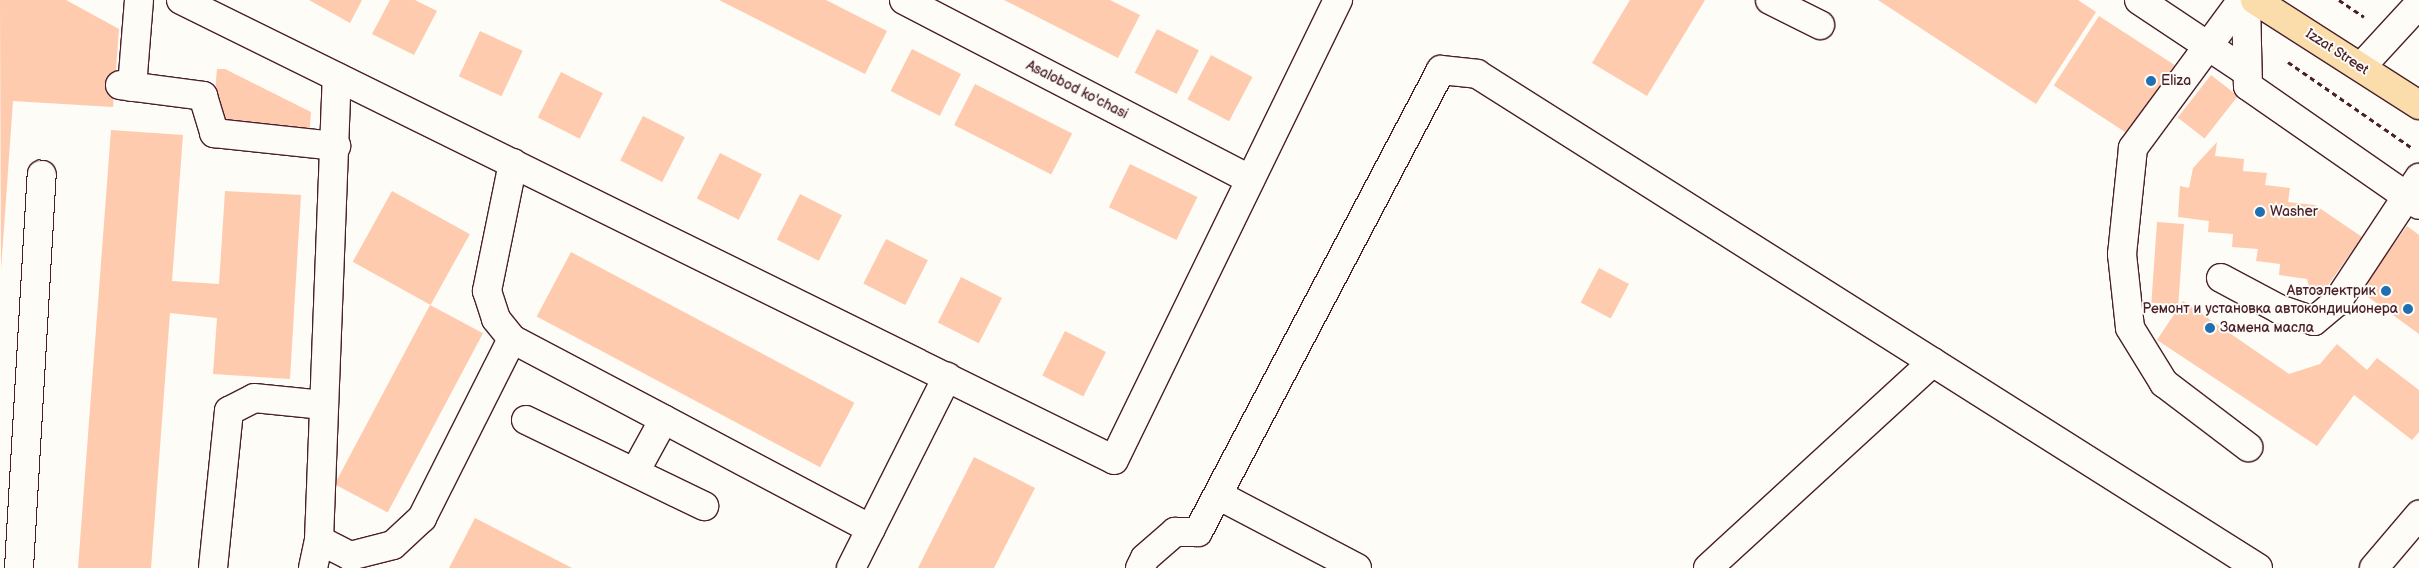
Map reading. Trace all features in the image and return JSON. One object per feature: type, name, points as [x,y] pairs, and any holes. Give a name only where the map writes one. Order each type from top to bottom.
[{"type":"main road","name":"Izzat Street","points":[[2255,0],[2419,105]]},
{"type":"street","points":[[139,0],[126,86],[203,96],[214,133],[336,146]]},
{"type":"street","points":[[181,0],[1114,460],[1338,0]]},
{"type":"street","name":"Asalobod ko'chasi","points":[[904,0],[1250,179]]},
{"type":"street","points":[[1770,0],[1820,26]]},
{"type":"street","points":[[2139,0],[2248,72]]},
{"type":"street","points":[[2242,0],[2133,148],[2122,254],[2130,328],[2164,383],[2248,447]]},
{"type":"street","points":[[2221,278],[2279,309],[2314,321],[2337,302],[2414,194],[2248,86],[2246,0]]},
{"type":"street","points":[[2362,68],[2419,4]]},
{"type":"street","points":[[1140,568],[1145,558],[1175,532],[1198,532],[1441,70],[1477,74],[2258,568]]},
{"type":"street","points":[[313,568],[319,540],[336,146],[337,77]]},
{"type":"street","points":[[513,163],[487,291],[496,319],[512,339],[871,529]]},
{"type":"street","points":[[20,568],[42,175]]},
{"type":"street","points":[[319,540],[350,556],[393,544],[422,518],[512,339]]},
{"type":"street","points":[[1708,568],[1932,362]]},
{"type":"street","points":[[851,568],[947,377]]},
{"type":"street","points":[[213,568],[229,411],[254,398],[324,405]]},
{"type":"street","points":[[634,472],[664,419]]},
{"type":"street","points":[[526,420],[704,506]]},
{"type":"street","points":[[1218,494],[1357,568]]},
{"type":"street","points":[[2374,568],[2419,515]]},
{"type":"path","points":[[2247,33],[2419,153]]},
{"type":"building","points":[[0,0],[66,0],[119,29],[113,107],[13,101],[1,270]]},
{"type":"building","points":[[309,0],[362,0],[350,23]]},
{"type":"building","points":[[390,0],[415,0],[437,11],[414,55],[372,34]]},
{"type":"building","points":[[719,0],[826,0],[887,31],[865,74]]},
{"type":"building","points":[[1004,0],[1110,0],[1140,15],[1118,58]]},
{"type":"building","points":[[1630,0],[1705,0],[1647,96],[1592,63]]},
{"type":"building","points":[[1878,0],[2078,0],[2096,12],[2036,104]]},
{"type":"building","points":[[2099,16],[2174,65],[2129,135],[2054,86]]},
{"type":"building","points":[[1157,29],[1199,50],[1177,94],[1135,73]]},
{"type":"building","points":[[480,31],[523,51],[501,96],[459,76]]},
{"type":"building","points":[[912,49],[961,74],[940,116],[891,91]]},
{"type":"building","points":[[1211,55],[1252,77],[1229,121],[1188,99]]},
{"type":"building","points":[[217,69],[225,69],[311,112],[309,139],[220,127],[213,116]]},
{"type":"building","points":[[561,72],[603,93],[580,139],[538,117]]},
{"type":"building","points":[[2211,75],[2238,96],[2205,138],[2178,118]]},
{"type":"building","points":[[975,84],[1072,133],[1051,174],[954,125]]},
{"type":"building","points":[[643,116],[685,137],[662,182],[620,161]]},
{"type":"building","points":[[111,130],[183,135],[172,281],[219,284],[225,191],[301,195],[290,379],[213,374],[217,318],[170,313],[151,568],[78,568]]},
{"type":"building","points":[[2217,142],[2215,156],[2244,159],[2243,171],[2267,173],[2265,185],[2290,188],[2288,202],[2315,205],[2362,237],[2326,288],[2317,291],[2309,287],[2307,279],[2279,275],[2280,264],[2256,261],[2258,249],[2232,247],[2233,234],[2208,232],[2209,221],[2178,217],[2180,186],[2189,188],[2193,168]]},
{"type":"building","points":[[720,153],[762,174],[739,220],[697,198]]},
{"type":"building","points":[[1130,164],[1197,197],[1176,240],[1109,207]]},
{"type":"building","points":[[392,191],[470,234],[431,305],[353,262]]},
{"type":"building","points":[[800,194],[842,215],[819,261],[777,239]]},
{"type":"building","points":[[2157,222],[2184,224],[2178,305],[2151,303]]},
{"type":"building","points":[[2407,226],[2419,235],[2419,334],[2360,291]]},
{"type":"building","points":[[886,239],[928,260],[905,305],[863,284]]},
{"type":"building","points":[[571,252],[854,403],[820,467],[537,316]]},
{"type":"building","points":[[1599,268],[1629,284],[1611,318],[1581,302]]},
{"type":"building","points":[[961,277],[1002,298],[979,343],[938,322]]},
{"type":"building","points":[[2183,301],[2289,374],[2320,364],[2337,344],[2367,370],[2377,358],[2419,390],[2419,432],[2412,440],[2354,395],[2317,446],[2157,340]]},
{"type":"building","points":[[430,305],[483,333],[388,512],[335,484]]},
{"type":"building","points":[[1065,331],[1106,352],[1083,396],[1042,376]]},
{"type":"building","points":[[974,457],[1035,488],[994,568],[918,568]]},
{"type":"building","points":[[475,518],[572,568],[449,568]]},
{"type":"place","name":"Eliza","points":[[2151,81]]},
{"type":"place","name":"Washer","points":[[2260,212]]},
{"type":"place","name":"Автоэлектрик","points":[[2386,291]]},
{"type":"place","name":"Ремонт и установка автокондиционера","points":[[2408,309]]},
{"type":"place","name":"Замена масла","points":[[2210,328]]}]
